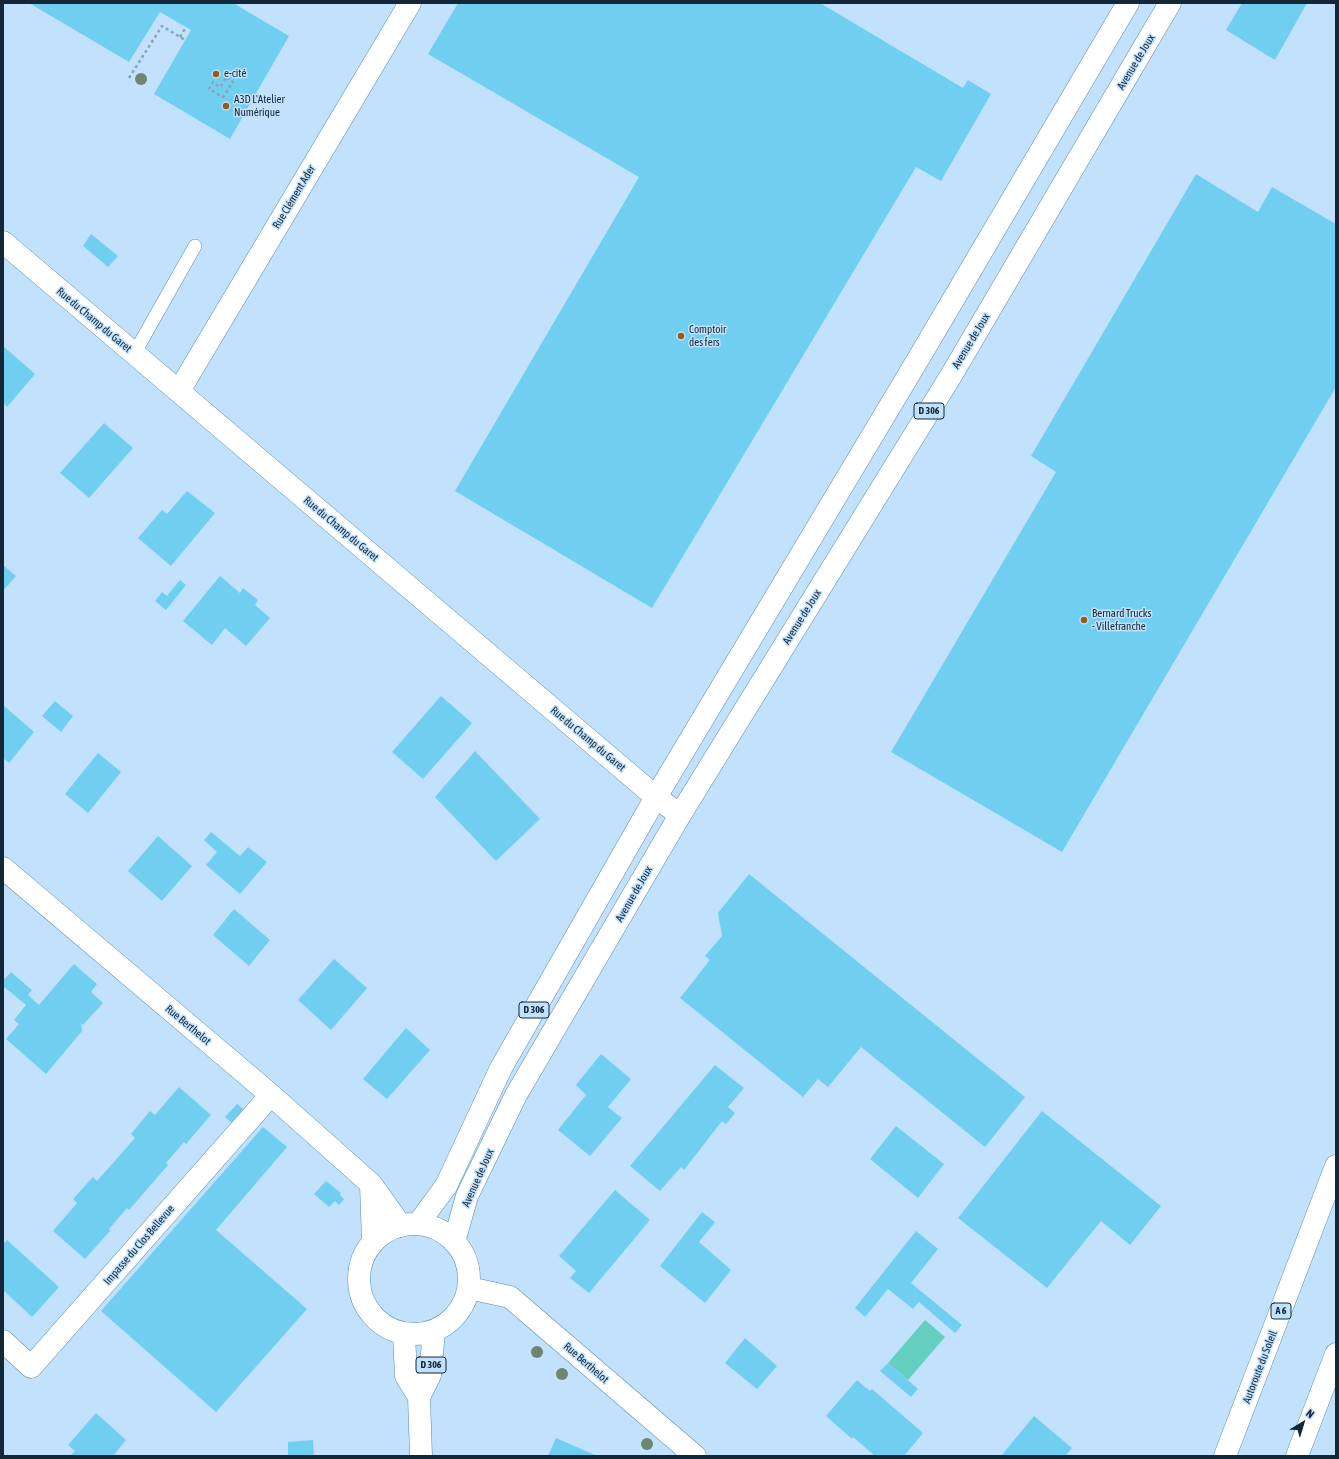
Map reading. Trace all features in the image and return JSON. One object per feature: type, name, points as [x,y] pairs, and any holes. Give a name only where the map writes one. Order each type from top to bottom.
[{"type":"main road","name":"Rue Clément Ader","points":[[179,391],[410,3]]},
{"type":"main road","name":"D 306","points":[[410,1225],[446,1186],[501,1068],[656,797],[924,349],[1128,3]]},
{"type":"main road","name":"Avenue de Joux","points":[[454,1242],[467,1196],[516,1095],[680,815],[948,381],[1170,3]]},
{"type":"main road","name":"Rue du Champ du Garet","points":[[3,242],[656,797],[680,815]]},
{"type":"main road","name":"Rue Berthelot","points":[[3,868],[271,1095],[371,1184],[410,1225]]},
{"type":"main road","name":"Impasse du Clos Bellevue","points":[[3,1342],[31,1367],[271,1095]]},
{"type":"main road","name":"Autoroute du Soleil","points":[[1225,1456],[1336,1166]]},
{"type":"main road","points":[[371,1184],[373,1242]]},
{"type":"main road","points":[[410,1225],[431,1227],[444,1233],[454,1242],[464,1255],[469,1271],[469,1288],[463,1306],[450,1321],[434,1331],[419,1334],[404,1334],[389,1328],[376,1319],[366,1306],[360,1290],[359,1273],[364,1257],[373,1242],[386,1232],[410,1225]]},
{"type":"main road","name":"Rue Berthelot","points":[[469,1288],[510,1297],[695,1456]]},
{"type":"main road","name":"D 306","points":[[421,1456],[419,1397],[430,1375],[434,1331]]},
{"type":"main road","name":"D 306","points":[[404,1334],[406,1376],[419,1397]]},
{"type":"main road","points":[[1297,1456],[1336,1354]]},
{"type":"lane","points":[[134,354],[196,246]]},
{"type":"path","points":[[129,78],[162,26],[185,40]]},
{"type":"path","points":[[180,37],[186,27]]},
{"type":"path","points":[[226,78],[233,82],[223,97],[209,89],[213,82],[220,87],[226,78]]},
{"type":"shaded area","points":[[925,1320],[945,1337],[908,1380],[888,1363]]},
{"type":"building","name":"e-cité","points":[[29,3],[233,3],[289,36],[230,139],[154,94],[191,30],[160,12],[129,62]]},
{"type":"building","name":"Comptoir des fers","points":[[458,3],[820,3],[963,88],[968,80],[991,94],[941,181],[916,167],[652,608],[455,491],[639,177],[428,54]]},
{"type":"building","points":[[1242,3],[1307,3],[1275,60],[1226,30]]},
{"type":"building","name":"Bernard Trucks - Villefranche","points":[[1196,174],[1258,212],[1272,187],[1336,224],[1336,387],[1062,852],[891,752],[1056,472],[1031,456]]},
{"type":"building","points":[[91,234],[118,256],[108,267],[83,246]]},
{"type":"building","points":[[3,346],[35,374],[7,407],[3,403]]},
{"type":"building","points":[[104,423],[133,448],[89,498],[60,473]]},
{"type":"building","points":[[187,491],[215,513],[171,566],[138,538],[162,510],[167,514]]},
{"type":"building","points":[[3,565],[16,576],[3,591]]},
{"type":"building","points":[[220,576],[240,593],[243,588],[258,600],[255,605],[270,618],[246,646],[225,628],[212,645],[183,621]]},
{"type":"building","points":[[180,580],[186,585],[166,610],[155,601],[162,592],[167,596]]},
{"type":"building","points":[[441,696],[472,723],[423,779],[392,752]]},
{"type":"building","points":[[55,701],[73,716],[61,732],[42,716]]},
{"type":"building","points":[[3,705],[34,732],[9,763],[3,758]]},
{"type":"building","points":[[475,751],[540,819],[496,861],[435,797]]},
{"type":"building","points":[[98,753],[121,772],[88,813],[65,794]]},
{"type":"building","points":[[211,832],[240,856],[248,847],[267,862],[240,894],[206,865],[217,852],[204,840]]},
{"type":"building","points":[[158,836],[192,866],[162,901],[128,871]]},
{"type":"building","points":[[749,874],[1025,1097],[985,1147],[861,1047],[828,1087],[818,1079],[803,1097],[680,998],[710,960],[705,956],[722,936],[718,913]]},
{"type":"building","points":[[234,909],[270,940],[249,966],[213,935]]},
{"type":"building","points":[[334,959],[367,988],[331,1030],[298,1000]]},
{"type":"building","points":[[74,964],[97,984],[91,992],[103,1003],[83,1025],[81,1023],[82,1031],[46,1074],[6,1039],[19,1024],[14,1020],[26,1005],[3,986],[3,981],[11,972],[32,990],[28,995],[39,1005]]},
{"type":"building","points":[[406,1028],[430,1050],[387,1099],[363,1079]]},
{"type":"building","points":[[601,1054],[631,1079],[608,1107],[622,1118],[590,1156],[558,1130],[586,1095],[576,1085]]},
{"type":"building","points":[[715,1065],[744,1088],[728,1107],[735,1113],[726,1124],[722,1121],[684,1170],[681,1167],[660,1191],[630,1166]]},
{"type":"building","points":[[179,1087],[211,1115],[186,1144],[184,1142],[166,1163],[168,1165],[129,1210],[127,1208],[109,1229],[110,1231],[85,1259],[53,1231],[77,1203],[73,1199],[93,1177],[97,1181],[135,1138],[131,1134],[150,1111],[155,1115]]},
{"type":"building","points":[[237,1104],[244,1110],[232,1123],[225,1117]]},
{"type":"building","points":[[1042,1111],[1161,1206],[1130,1245],[1101,1221],[1047,1288],[958,1218]]},
{"type":"building","points":[[896,1126],[944,1164],[918,1198],[870,1159]]},
{"type":"building","points":[[263,1127],[287,1147],[216,1230],[307,1309],[216,1412],[101,1311]]},
{"type":"building","points":[[326,1181],[341,1193],[340,1195],[344,1199],[339,1205],[335,1201],[329,1207],[314,1194]]},
{"type":"building","points":[[615,1190],[650,1220],[589,1293],[570,1278],[576,1271],[559,1256]]},
{"type":"building","points":[[702,1212],[715,1222],[699,1242],[731,1270],[705,1303],[660,1266]]},
{"type":"building","points":[[916,1231],[938,1249],[911,1283],[962,1325],[955,1333],[919,1302],[913,1309],[888,1289],[865,1317],[855,1308]]},
{"type":"building","points":[[7,1240],[59,1287],[32,1317],[3,1290],[3,1244]]},
{"type":"building","points":[[745,1338],[777,1366],[757,1389],[725,1363]]},
{"type":"building","points":[[888,1363],[918,1389],[911,1397],[880,1371]]},
{"type":"building","points":[[857,1380],[870,1391],[872,1389],[923,1433],[904,1456],[875,1456],[853,1437],[852,1439],[826,1416]]},
{"type":"building","points":[[96,1413],[126,1440],[113,1456],[70,1456],[75,1451],[68,1445]]},
{"type":"building","points":[[1034,1416],[1072,1448],[1065,1456],[1001,1456]]},
{"type":"building","points":[[556,1438],[597,1456],[548,1456]]},
{"type":"building","points":[[313,1440],[314,1456],[288,1456],[288,1442]]},
{"type":"place","name":"e-cité","points":[[216,74]]},
{"type":"place","name":"A3D L'Atelier Numérique","points":[[226,106]]},
{"type":"place","name":"Comptoir des fers","points":[[681,336]]},
{"type":"place","name":"Bernard Trucks - Villefranche","points":[[1084,620]]}]
